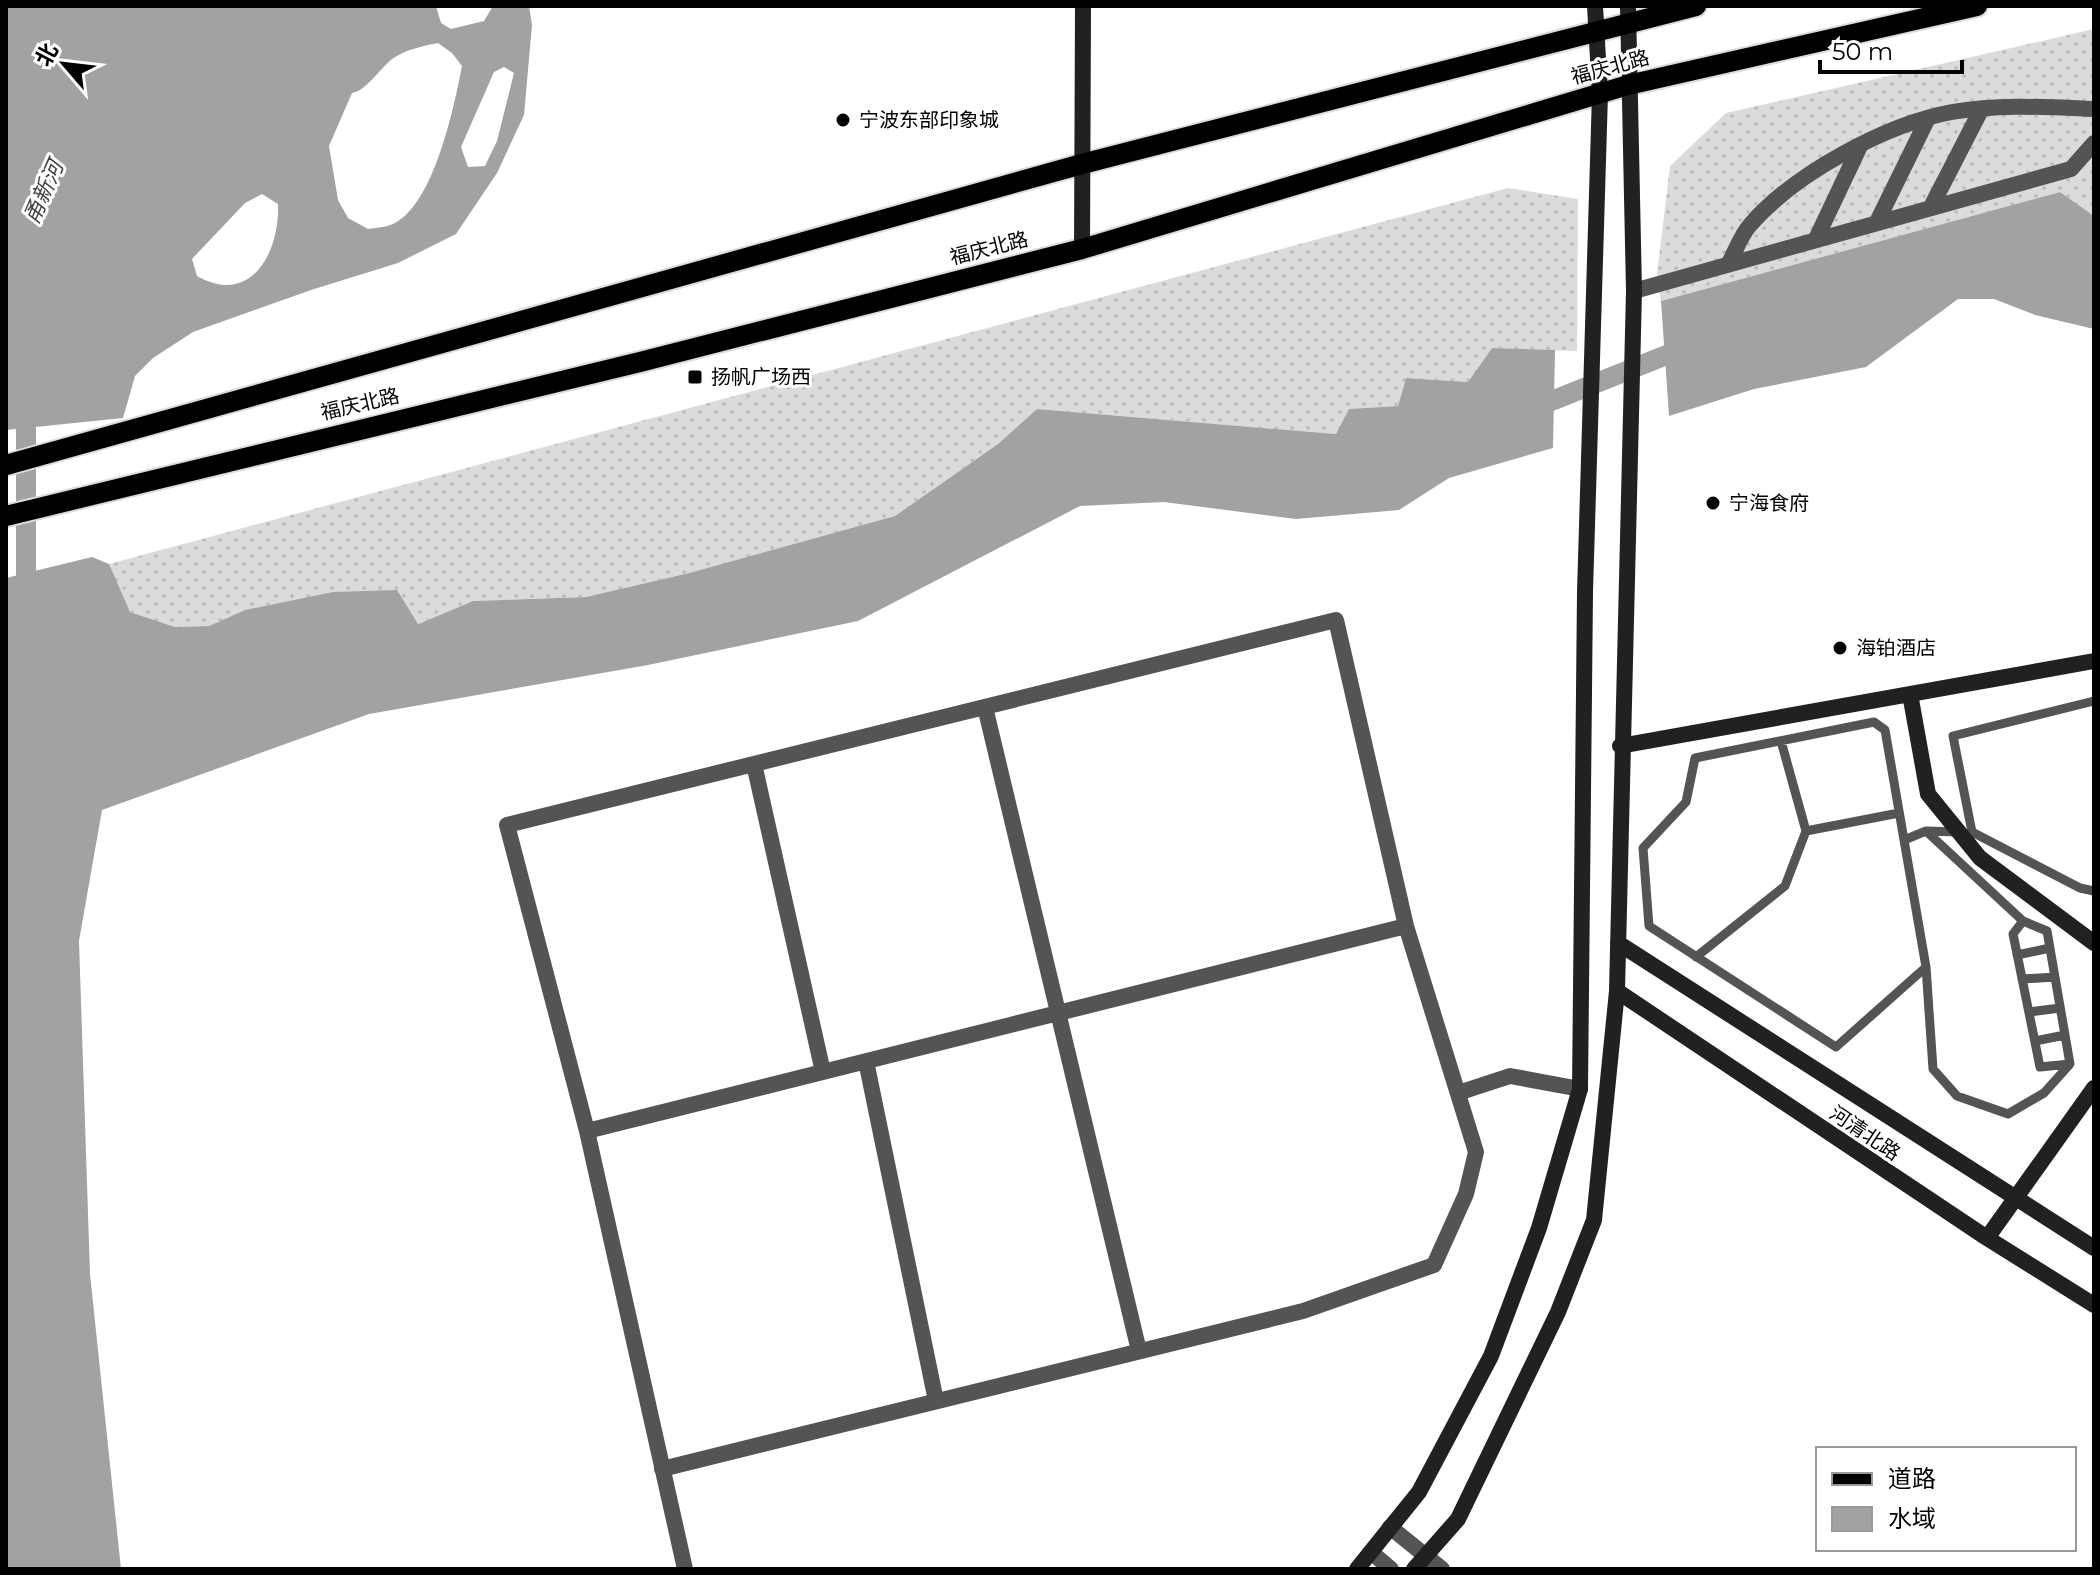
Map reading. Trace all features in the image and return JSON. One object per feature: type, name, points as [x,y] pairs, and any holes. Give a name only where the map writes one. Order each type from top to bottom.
[{"type":"main road","points":[[1082,249],[1083,6]]},
{"type":"main road","points":[[1357,1569],[1419,1492],[1491,1356],[1539,1228],[1580,1089],[1585,592],[1600,94],[1595,6]]},
{"type":"main road","name":"福庆北路","points":[[6,465],[126,434],[1082,164],[1596,32],[1628,15],[1696,6]]},
{"type":"main road","name":"福庆北路","points":[[6,516],[640,362],[1082,249],[1628,85],[1977,6]]},
{"type":"main road","points":[[1414,1569],[1458,1519],[1558,1312],[1594,1220],[1617,991],[1620,746],[1634,291],[1628,15]]},
{"type":"main road","points":[[1620,746],[2094,661]]},
{"type":"main road","points":[[1910,694],[1928,794],[1965,832],[1980,858],[2094,943]]},
{"type":"main road","name":"河清北路","points":[[1618,943],[2094,1248]]},
{"type":"main road","name":"河清北路","points":[[1617,991],[1987,1238],[2094,1305]]},
{"type":"main road","points":[[1987,1238],[2094,1088]]},
{"type":"street","points":[[1729,263],[1749,226],[1782,194],[1889,131],[1952,112],[2034,106],[2094,109]]},
{"type":"street","points":[[1931,207],[1981,110]]},
{"type":"street","points":[[1877,222],[1927,120]]},
{"type":"street","points":[[1634,291],[2071,169],[2094,143]]},
{"type":"street","points":[[1816,239],[1861,146]]},
{"type":"street","points":[[662,1469],[1303,1311],[1434,1265],[1466,1194],[1476,1152],[1406,926],[1336,620],[507,825],[587,1131],[662,1469],[685,1569]]},
{"type":"street","points":[[985,707],[1139,1351]]},
{"type":"street","points":[[754,764],[823,1072]]},
{"type":"street","points":[[587,1131],[1406,926]]},
{"type":"street","points":[[866,1061],[936,1401]]},
{"type":"street","points":[[1458,1093],[1510,1076],[1580,1089]]},
{"type":"street","points":[[1390,1527],[1442,1569]]},
{"type":"street","points":[[1371,1552],[1391,1569]]},
{"type":"lane","points":[[1965,832],[1953,736],[2094,701]]},
{"type":"lane","points":[[1926,967],[1836,1047],[1649,926],[1643,848],[1686,802],[1695,758],[1874,722],[1885,730],[1926,967],[1933,1069],[1957,1096],[2008,1114],[2044,1093],[2070,1064]]},
{"type":"lane","points":[[1696,957],[1785,886],[1806,831],[1781,741]]},
{"type":"lane","points":[[1806,831],[1899,813]]},
{"type":"lane","points":[[1926,831],[2023,921],[2047,931],[2070,1064]]},
{"type":"lane","points":[[1904,840],[1926,831],[1965,832],[2080,888],[2094,891]]},
{"type":"lane","points":[[2023,921],[2013,934],[2040,1067],[2070,1064]]},
{"type":"lane","points":[[2017,955],[2050,948]]},
{"type":"lane","points":[[2022,979],[2055,977]]},
{"type":"lane","points":[[2029,1012],[2060,1008]]},
{"type":"lane","points":[[2035,1041],[2065,1035]]},
{"type":"shaded area","points":[[2094,29],[2094,216],[2060,192],[1661,301],[1657,275],[1670,166],[1726,113]]},
{"type":"shaded area","points":[[1508,188],[1578,199],[1577,351],[1492,348],[1468,382],[1406,378],[1398,406],[1350,409],[1336,434],[1037,409],[998,444],[895,516],[689,573],[586,597],[473,601],[417,624],[245,610],[209,626],[175,627],[130,612],[117,592],[109,564]]},
{"type":"water","points":[[6,6],[436,6],[441,23],[451,29],[484,21],[493,6],[529,6],[532,25],[524,115],[497,173],[456,234],[398,263],[193,332],[153,358],[135,376],[123,418],[6,430]],"holes":[[[438,43],[452,53],[462,66],[454,105],[440,153],[420,197],[393,224],[368,229],[348,218],[338,200],[329,146],[352,93],[363,88],[395,57]],[[504,67],[514,73],[497,141],[485,166],[468,167],[461,147],[494,72]],[[262,194],[278,204],[274,240],[258,270],[233,285],[216,284],[197,276],[192,259],[245,203]]]},
{"type":"water","points":[[2060,192],[2094,216],[2094,329],[2035,315],[1994,299],[1958,299],[1866,367],[1754,389],[1669,416],[1661,301]]},
{"type":"water","points":[[1492,348],[1555,350],[1553,448],[1449,478],[1399,510],[1296,519],[1164,502],[1080,506],[858,621],[648,665],[369,714],[102,810],[79,941],[90,1274],[121,1569],[6,1569],[6,578],[92,557],[109,564],[130,612],[175,627],[209,626],[245,610],[333,592],[397,590],[418,624],[473,601],[586,597],[689,573],[895,516],[998,444],[1037,409],[1336,434],[1349,409],[1398,406],[1406,378],[1468,382]]},
{"type":"waterway","points":[[1529,410],[1689,346]]},
{"type":"waterway","name":"甬新河","points":[[26,404],[26,600]]},
{"type":"place","name":"宁波东部印象城","points":[[843,120]]},
{"type":"place","name":"扬帆广场西","points":[[695,377]]},
{"type":"place","name":"宁海食府","points":[[1713,503]]},
{"type":"place","name":"海铂酒店","points":[[1840,648]]}]
